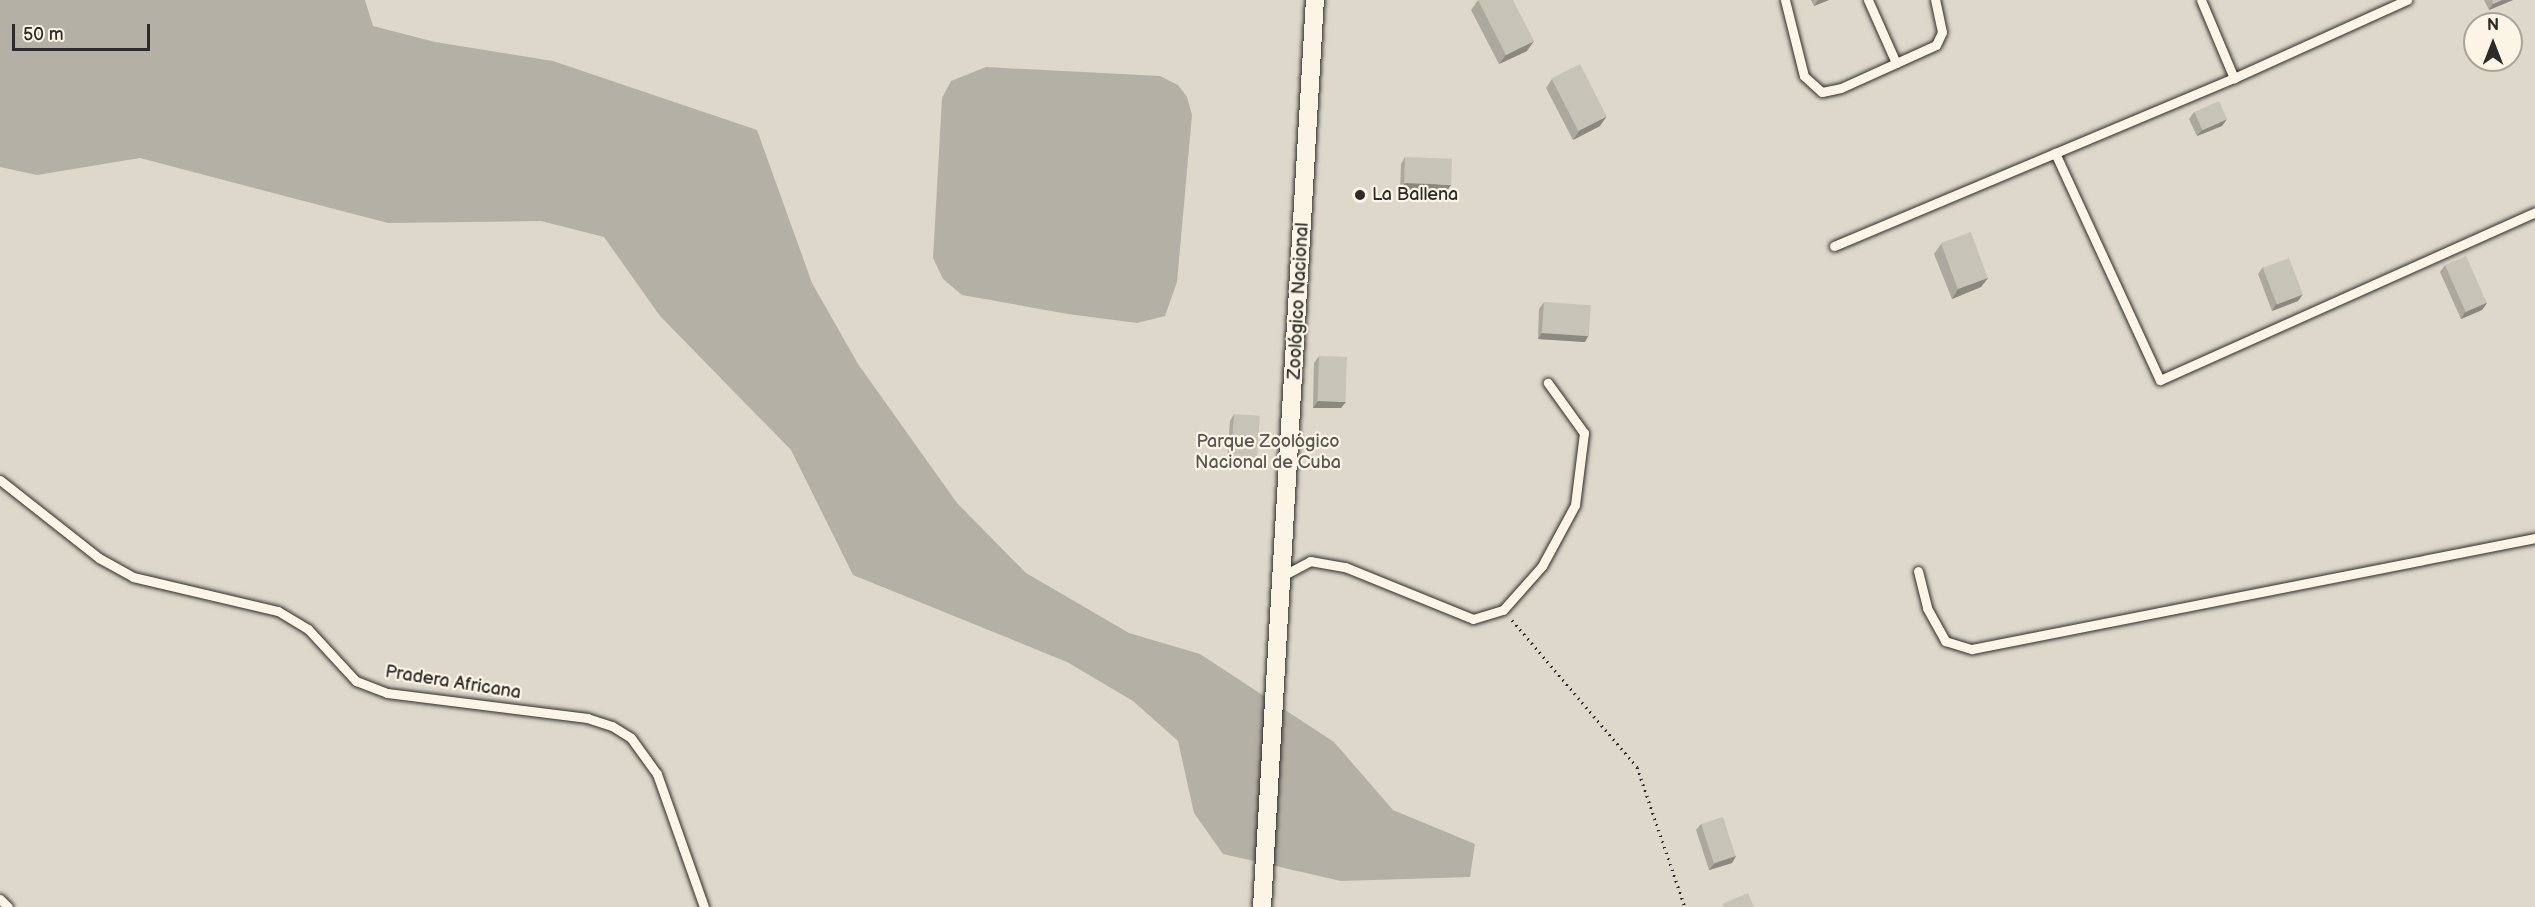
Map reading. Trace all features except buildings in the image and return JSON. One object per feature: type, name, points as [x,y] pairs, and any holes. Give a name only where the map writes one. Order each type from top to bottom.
[{"type":"street","name":"Zoológico Nacional","points":[[1262,907],[1284,575],[1315,0]]},
{"type":"lane","points":[[1785,0],[1804,76],[1822,92],[1841,88],[1936,45],[1942,32],[1935,0]]},
{"type":"lane","points":[[1868,0],[1896,63]]},
{"type":"lane","points":[[2201,0],[2234,78]]},
{"type":"lane","points":[[1834,246],[2234,78],[2407,0]]},
{"type":"lane","points":[[2055,153],[2160,380],[2535,212]]},
{"type":"lane","points":[[1284,575],[1310,561],[1345,567],[1473,619],[1503,610],[1542,566],[1575,505],[1584,433],[1548,383]]},
{"type":"lane","name":"Pradera Africana","points":[[0,480],[99,558],[133,577],[278,611],[309,629],[356,681],[387,693],[587,718],[612,726],[631,738],[657,774],[704,907]]},
{"type":"lane","points":[[1918,571],[1927,608],[1945,641],[1972,650],[2535,538]]},
{"type":"lane","points":[[0,899],[8,907]]},
{"type":"path","points":[[1503,610],[1637,766],[1685,907]]},
{"type":"green space","name":"Parque Zoológico Nacional de Cuba","points":[[0,0],[2535,0],[2535,907],[0,907]]},
{"type":"shaded area","points":[[0,0],[365,0],[373,26],[435,42],[553,61],[757,130],[812,283],[858,364],[957,503],[1026,573],[1129,633],[1200,654],[1334,742],[1393,810],[1475,844],[1470,877],[1341,881],[1223,854],[1194,813],[1178,741],[1133,701],[1067,662],[853,575],[791,450],[660,316],[604,237],[541,221],[388,223],[140,158],[37,175],[0,167]]},
{"type":"shaded area","points":[[986,67],[1160,76],[1178,85],[1187,97],[1192,115],[1177,282],[1165,316],[1137,323],[1068,314],[962,295],[943,279],[933,258],[942,98],[951,81]]},
{"type":"place","name":"La Ballena","points":[[1360,195]]}]
